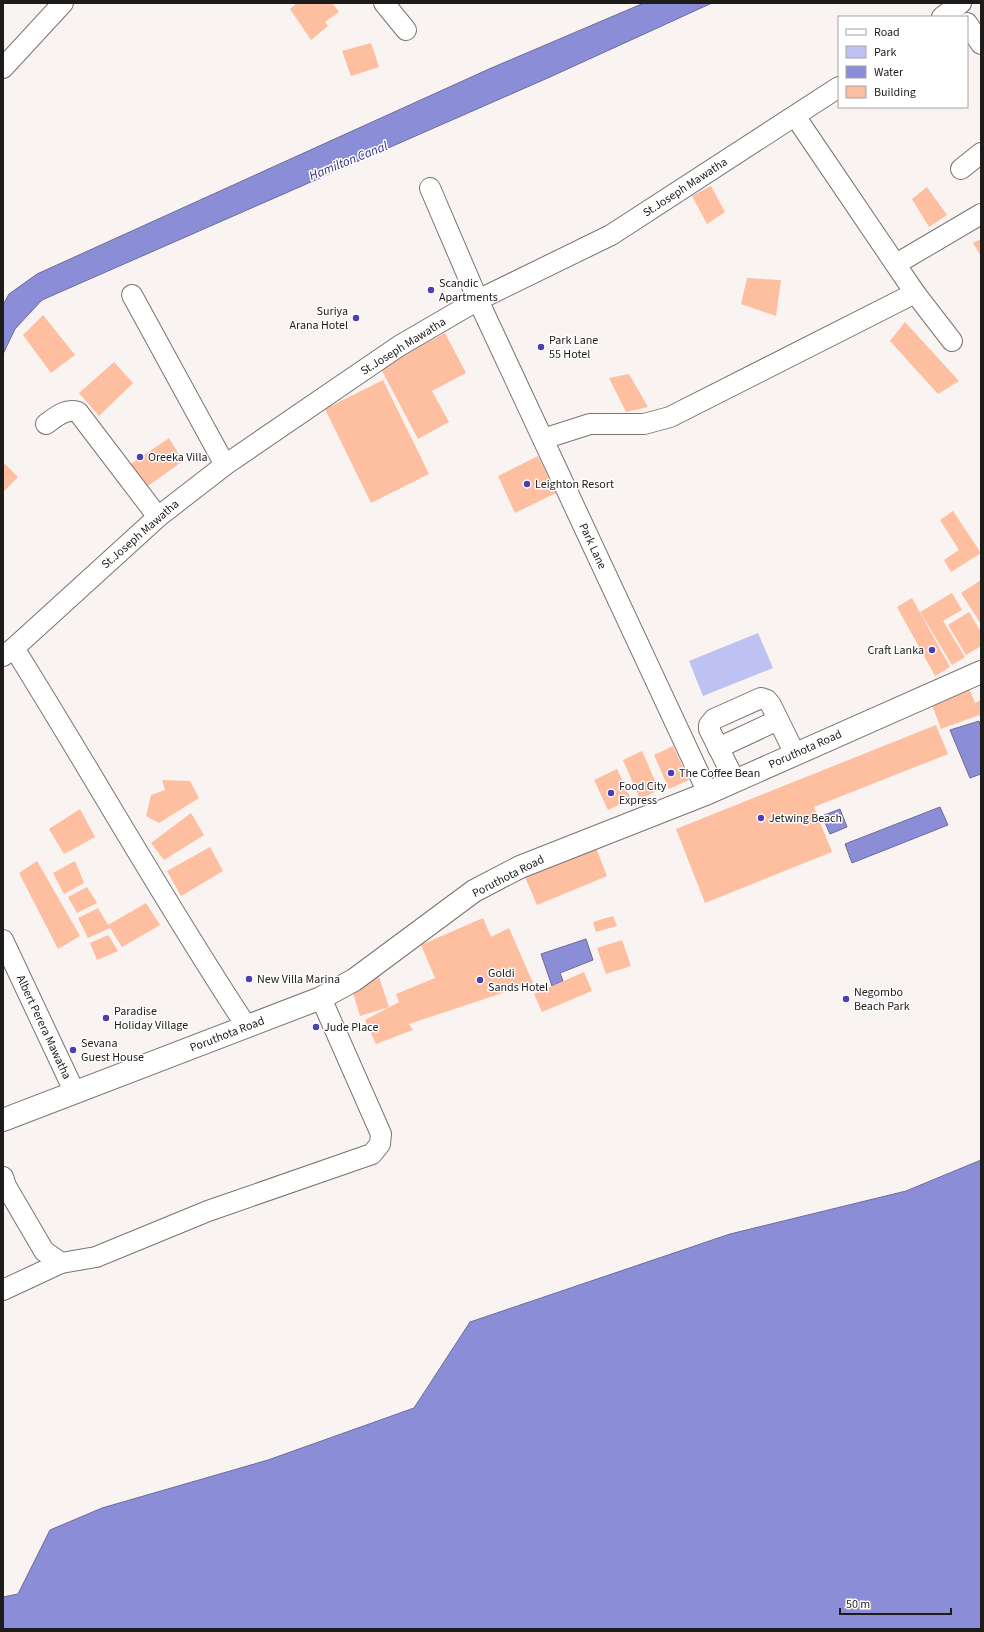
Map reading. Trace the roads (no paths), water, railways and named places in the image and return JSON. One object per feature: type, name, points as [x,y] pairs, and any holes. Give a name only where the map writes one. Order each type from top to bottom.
[{"type":"main road","name":"Poruthota Road","points":[[3,1120],[320,998],[354,980],[481,888],[520,867],[708,793],[981,672]]},
{"type":"street","points":[[3,68],[63,3]]},
{"type":"street","points":[[384,3],[406,30]]},
{"type":"street","points":[[968,26],[981,44]]},
{"type":"street","name":"St.Joseph Mawatha","points":[[8,652],[158,517],[225,465],[399,346],[478,300],[611,235],[838,88]]},
{"type":"street","points":[[795,116],[915,293],[952,341]]},
{"type":"street","points":[[961,170],[981,154]]},
{"type":"street","name":"Park Lane","points":[[430,188],[478,300],[708,793]]},
{"type":"street","points":[[896,264],[981,214]]},
{"type":"street","points":[[543,439],[590,424],[644,424],[670,417],[915,293]]},
{"type":"street","points":[[132,295],[225,465]]},
{"type":"street","points":[[46,424],[65,411],[72,410],[78,412],[158,517]]},
{"type":"street","points":[[8,652],[88,766],[204,962],[246,1027]]},
{"type":"street","points":[[735,781],[709,730],[709,725],[714,719],[761,698],[767,700],[771,705],[795,754]]},
{"type":"street","points":[[718,748],[778,720]]},
{"type":"street","name":"Albert Perera Mawatha","points":[[3,940],[75,1093]]},
{"type":"street","points":[[3,1290],[61,1263],[96,1257],[208,1211],[372,1154],[380,1144],[381,1134],[320,998]]},
{"type":"street","points":[[3,1177],[6,1186],[44,1251],[61,1263]]},
{"type":"water","name":"Hamilton Canal","points":[[644,3],[712,3],[550,77],[42,300],[15,329],[3,354],[3,305],[9,294],[37,274],[489,69]]},
{"type":"water","points":[[979,721],[981,727],[981,774],[970,778],[950,730]]},
{"type":"water","points":[[940,807],[948,825],[852,863],[845,844]]},
{"type":"water","points":[[840,809],[847,827],[830,834],[822,816]]},
{"type":"water","points":[[586,939],[593,960],[560,973],[563,981],[552,986],[541,954]]},
{"type":"water","points":[[981,1160],[981,1629],[3,1629],[3,1597],[18,1594],[50,1530],[102,1508],[268,1460],[414,1408],[470,1322],[730,1234],[906,1191]]},
{"type":"place","name":"Scandic Apartments","points":[[431,290]]},
{"type":"place","name":"Suriya Arana Hotel","points":[[356,318]]},
{"type":"place","name":"Park Lane 55 Hotel","points":[[541,347]]},
{"type":"place","name":"Oreeka Villa","points":[[140,457]]},
{"type":"place","name":"Leighton Resort","points":[[527,484]]},
{"type":"place","name":"Craft Lanka","points":[[932,650]]},
{"type":"place","name":"The Coffee Bean","points":[[671,773]]},
{"type":"place","name":"Food City Express","points":[[611,793]]},
{"type":"place","name":"Jetwing Beach","points":[[761,818]]},
{"type":"place","name":"New Villa Marina","points":[[249,979]]},
{"type":"place","name":"Goldi Sands Hotel","points":[[480,980]]},
{"type":"place","name":"Negombo Beach Park","points":[[846,999]]},
{"type":"place","name":"Paradise Holiday Village","points":[[106,1018]]},
{"type":"place","name":"Jude Place","points":[[316,1027]]},
{"type":"place","name":"Sevana Guest House","points":[[73,1050]]}]
